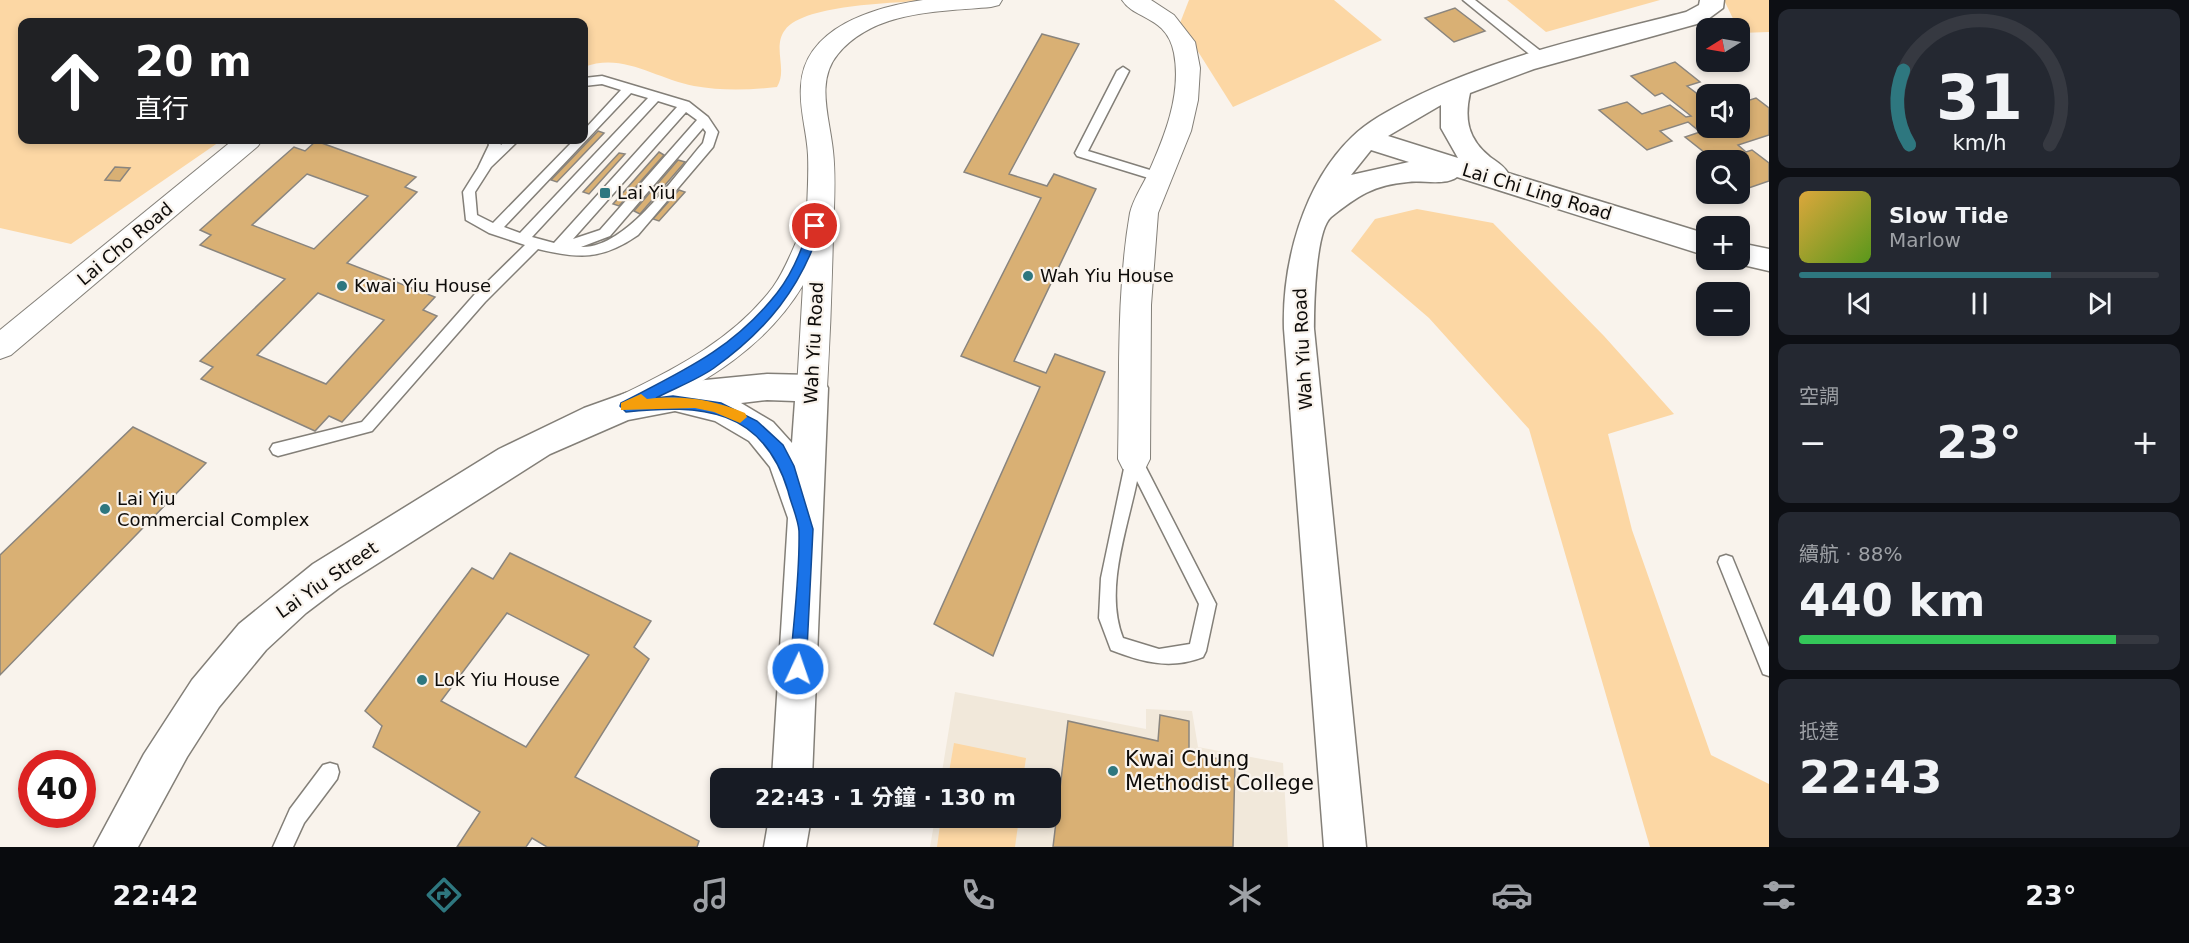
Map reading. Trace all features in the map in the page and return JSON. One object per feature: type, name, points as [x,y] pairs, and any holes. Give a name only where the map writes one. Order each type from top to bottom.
[{"type":"street","name":"Wah Yiu Road","points":[[793,768],[820,210],[821,145],[813,86],[820,62],[833,44],[854,29],[879,17],[913,10],[991,0]]},
{"type":"street","points":[[1133,0],[1152,9],[1172,24],[1179,34],[1186,53],[1183,118],[1145,209],[1139,247],[1134,459]]},
{"type":"street","name":"Wah Yiu Road","points":[[1345,847],[1299,329],[1300,266],[1314,218],[1343,165],[1366,139],[1418,105],[1458,88],[1543,59],[1695,17],[1711,8],[1712,0]]},
{"type":"street","points":[[1458,88],[1453,108],[1454,134],[1471,158],[1508,183]]},
{"type":"street","name":"Lai Chi Ling Road","points":[[1366,139],[1696,242]]},
{"type":"street","name":"Lai Cho Road","points":[[0,347],[244,144]]},
{"type":"street","points":[[1314,218],[1353,186],[1390,176],[1436,171],[1508,183]]},
{"type":"street","name":"Lai Yiu Street","points":[[115,847],[159,766],[202,697],[244,646],[270,621],[326,576],[511,459],[569,429],[626,406],[708,365],[763,320],[781,300],[805,259],[820,210]]},
{"type":"street","points":[[1750,256],[1769,260]]},
{"type":"street","name":"Lai Yiu Street","points":[[626,406],[736,389],[812,388]]},
{"type":"street","points":[[626,406],[673,401],[695,403],[716,407],[752,425],[778,449],[787,466],[806,529]]},
{"type":"street","points":[[785,847],[788,828]]},
{"type":"lane","points":[[1468,0],[1543,59]]},
{"type":"lane","points":[[1123,71],[1081,153],[1159,177]]},
{"type":"lane","points":[[495,144],[484,169],[469,192],[471,217],[494,230],[529,241],[578,251],[599,250],[633,232],[709,144],[712,132],[704,120],[685,105],[602,80],[588,82]]},
{"type":"lane","points":[[588,132],[630,87]]},
{"type":"lane","points":[[278,449],[367,427],[656,96]]},
{"type":"lane","points":[[558,247],[685,105]]},
{"type":"lane","points":[[558,247],[583,243],[605,233],[704,120]]},
{"type":"lane","points":[[484,169],[509,144]]},
{"type":"lane","points":[[494,230],[576,144]]},
{"type":"lane","points":[[1134,459],[1208,604],[1197,651],[1159,657],[1117,644],[1107,618],[1108,578],[1134,459]]},
{"type":"lane","points":[[1726,562],[1769,668]]},
{"type":"lane","points":[[283,847],[297,816],[330,772]]},
{"type":"shaded area","points":[[0,0],[936,0],[833,9],[796,21],[785,30],[781,37],[781,73],[777,87],[746,89],[694,86],[626,65],[598,63],[588,66],[588,18],[18,18],[18,144],[216,144],[71,244],[0,228]]},
{"type":"shaded area","points":[[1189,0],[1334,0],[1382,40],[1233,107],[1180,23]]},
{"type":"shaded area","points":[[1507,0],[1660,0],[1546,32]]},
{"type":"shaded area","points":[[1724,0],[1769,0],[1769,32],[1750,33],[1750,18],[1733,18]]},
{"type":"shaded area","points":[[1417,209],[1493,223],[1604,336],[1674,414],[1608,434],[1632,530],[1711,755],[1769,784],[1769,847],[1650,847],[1529,429],[1429,318],[1351,251],[1375,219]]},
{"type":"shaded area","name":"Kwai Chung Methodist College","points":[[955,692],[1146,729],[1146,709],[1192,711],[1198,747],[1283,763],[1288,847],[930,847],[933,828],[1061,828],[1061,768],[943,768]]},
{"type":"shaded area","points":[[954,743],[1026,758],[1024,768],[950,768]]},
{"type":"shaded area","points":[[940,828],[1018,828],[1015,847],[937,847]]},
{"type":"building","points":[[1455,8],[1485,31],[1454,42],[1425,18]]},
{"type":"building","name":"Wah Yiu House","points":[[1042,34],[1079,44],[1009,174],[1047,186],[1054,174],[1096,189],[1014,361],[1046,373],[1055,354],[1105,372],[993,656],[934,624],[1040,387],[961,356],[1041,198],[964,172]]},
{"type":"building","points":[[1675,62],[1700,82],[1687,86],[1696,93],[1696,129],[1688,122],[1660,131],[1672,141],[1647,150],[1599,110],[1627,102],[1642,114],[1670,105],[1686,117],[1691,116],[1662,93],[1655,96],[1631,76]]},
{"type":"building","points":[[1756,98],[1769,108],[1769,135],[1738,145],[1744,150],[1701,150],[1685,137],[1696,133],[1696,138],[1750,138],[1750,100]]},
{"type":"building","points":[[598,131],[604,133],[557,182],[551,180],[588,144]]},
{"type":"building","name":"Kwai Yiu House","points":[[313,144],[324,144],[416,177],[405,187],[417,192],[347,263],[435,297],[423,310],[437,316],[342,422],[329,416],[315,431],[201,379],[213,367],[200,361],[285,279],[200,245],[211,235],[200,230],[294,147],[305,151]],"holes":[[[307,174],[368,196],[314,249],[252,225]],[[318,293],[384,320],[326,384],[257,355]]]},
{"type":"building","points":[[1750,151],[1769,163],[1769,181],[1750,188]]},
{"type":"building","points":[[659,152],[664,155],[619,206],[613,204]]},
{"type":"building","points":[[619,153],[625,154],[589,194],[583,192]]},
{"type":"building","points":[[678,160],[685,162],[640,214],[634,211]]},
{"type":"building","points":[[115,167],[130,168],[120,181],[105,180]]},
{"type":"building","points":[[679,190],[685,192],[659,221],[653,219]]},
{"type":"building","name":"Lai Yiu Commercial Complex","points":[[133,427],[206,463],[0,675],[0,555]]},
{"type":"building","name":"Lok Yiu House","points":[[510,553],[651,621],[634,647],[649,659],[575,777],[699,841],[697,847],[547,847],[532,838],[526,847],[457,847],[480,812],[373,747],[382,726],[365,711],[472,568],[493,579]],"holes":[[[507,613],[589,655],[526,747],[441,701]]]},
{"type":"building","points":[[1160,715],[1189,721],[1189,753],[1235,762],[1233,847],[1053,847],[1055,828],[1061,828],[1061,780],[1068,721],[1158,741]]},
{"type":"slow traffic","points":[[641,400],[626,406],[673,401],[695,403],[716,407],[740,417]]},
{"type":"place","name":"Lai Yiu","points":[[605,193]]},
{"type":"place","name":"Wah Yiu House","points":[[1028,276]]},
{"type":"place","name":"Kwai Yiu House","points":[[342,286]]},
{"type":"place","name":"Lai Yiu Commercial Complex","points":[[105,509]]},
{"type":"place","name":"Lok Yiu House","points":[[422,680]]},
{"type":"place","name":"Kwai Chung Methodist College","points":[[1113,771]]},
{"type":"route","points":[[798,669],[806,529],[787,466],[778,449],[752,425],[716,407],[673,401],[626,406],[708,365],[752,331],[781,300],[805,259],[815,226]]}]
